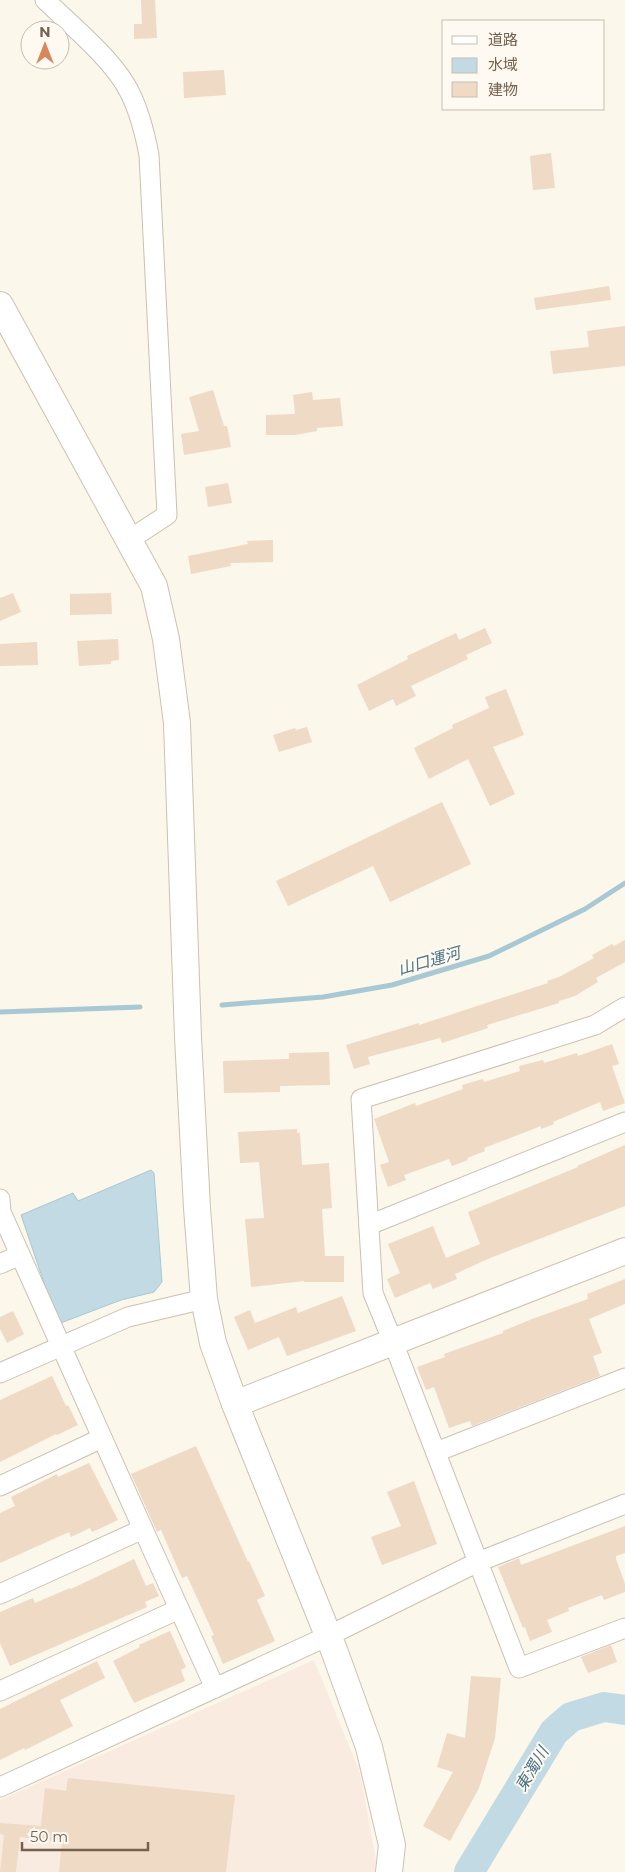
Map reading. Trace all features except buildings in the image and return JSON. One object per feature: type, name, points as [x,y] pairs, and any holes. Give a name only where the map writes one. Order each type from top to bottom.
[{"type":"street","points":[[45,0],[115,68],[130,92],[144,130],[149,155],[168,515],[129,540]]},
{"type":"street","points":[[0,305],[154,586],[166,639],[177,723],[189,1056],[204,1299],[213,1343],[235,1404],[328,1636],[369,1746],[392,1845],[390,1872]]},
{"type":"street","points":[[625,1007],[595,1025],[361,1099],[373,1293],[519,1668],[625,1628]]},
{"type":"street","points":[[369,1225],[625,1122]]},
{"type":"street","points":[[0,1199],[1,1212],[215,1688]]},
{"type":"street","points":[[235,1404],[625,1251]]},
{"type":"street","points":[[0,1264],[20,1255]]},
{"type":"street","points":[[0,1373],[60,1345],[128,1317],[204,1299]]},
{"type":"street","points":[[436,1452],[625,1378]]},
{"type":"street","points":[[0,1486],[102,1438]]},
{"type":"street","points":[[0,1787],[328,1636],[478,1562],[625,1504]]},
{"type":"street","points":[[0,1594],[143,1529]]},
{"type":"street","points":[[0,1692],[179,1609]]},
{"type":"shaded area","points":[[314,1660],[360,1773],[376,1860],[375,1872],[0,1872],[0,1800]]},
{"type":"water","points":[[151,1170],[154,1173],[162,1282],[154,1292],[121,1300],[58,1324],[21,1215],[73,1193],[78,1201]]},
{"type":"waterway","name":"山口運河","points":[[222,1005],[323,997],[392,985],[489,956],[585,909],[625,883]]},
{"type":"waterway","name":"山口運河","points":[[0,1012],[140,1007]]},
{"type":"waterway","name":"東濁川","points":[[469,1872],[554,1732],[571,1717],[604,1707],[625,1710]]}]
